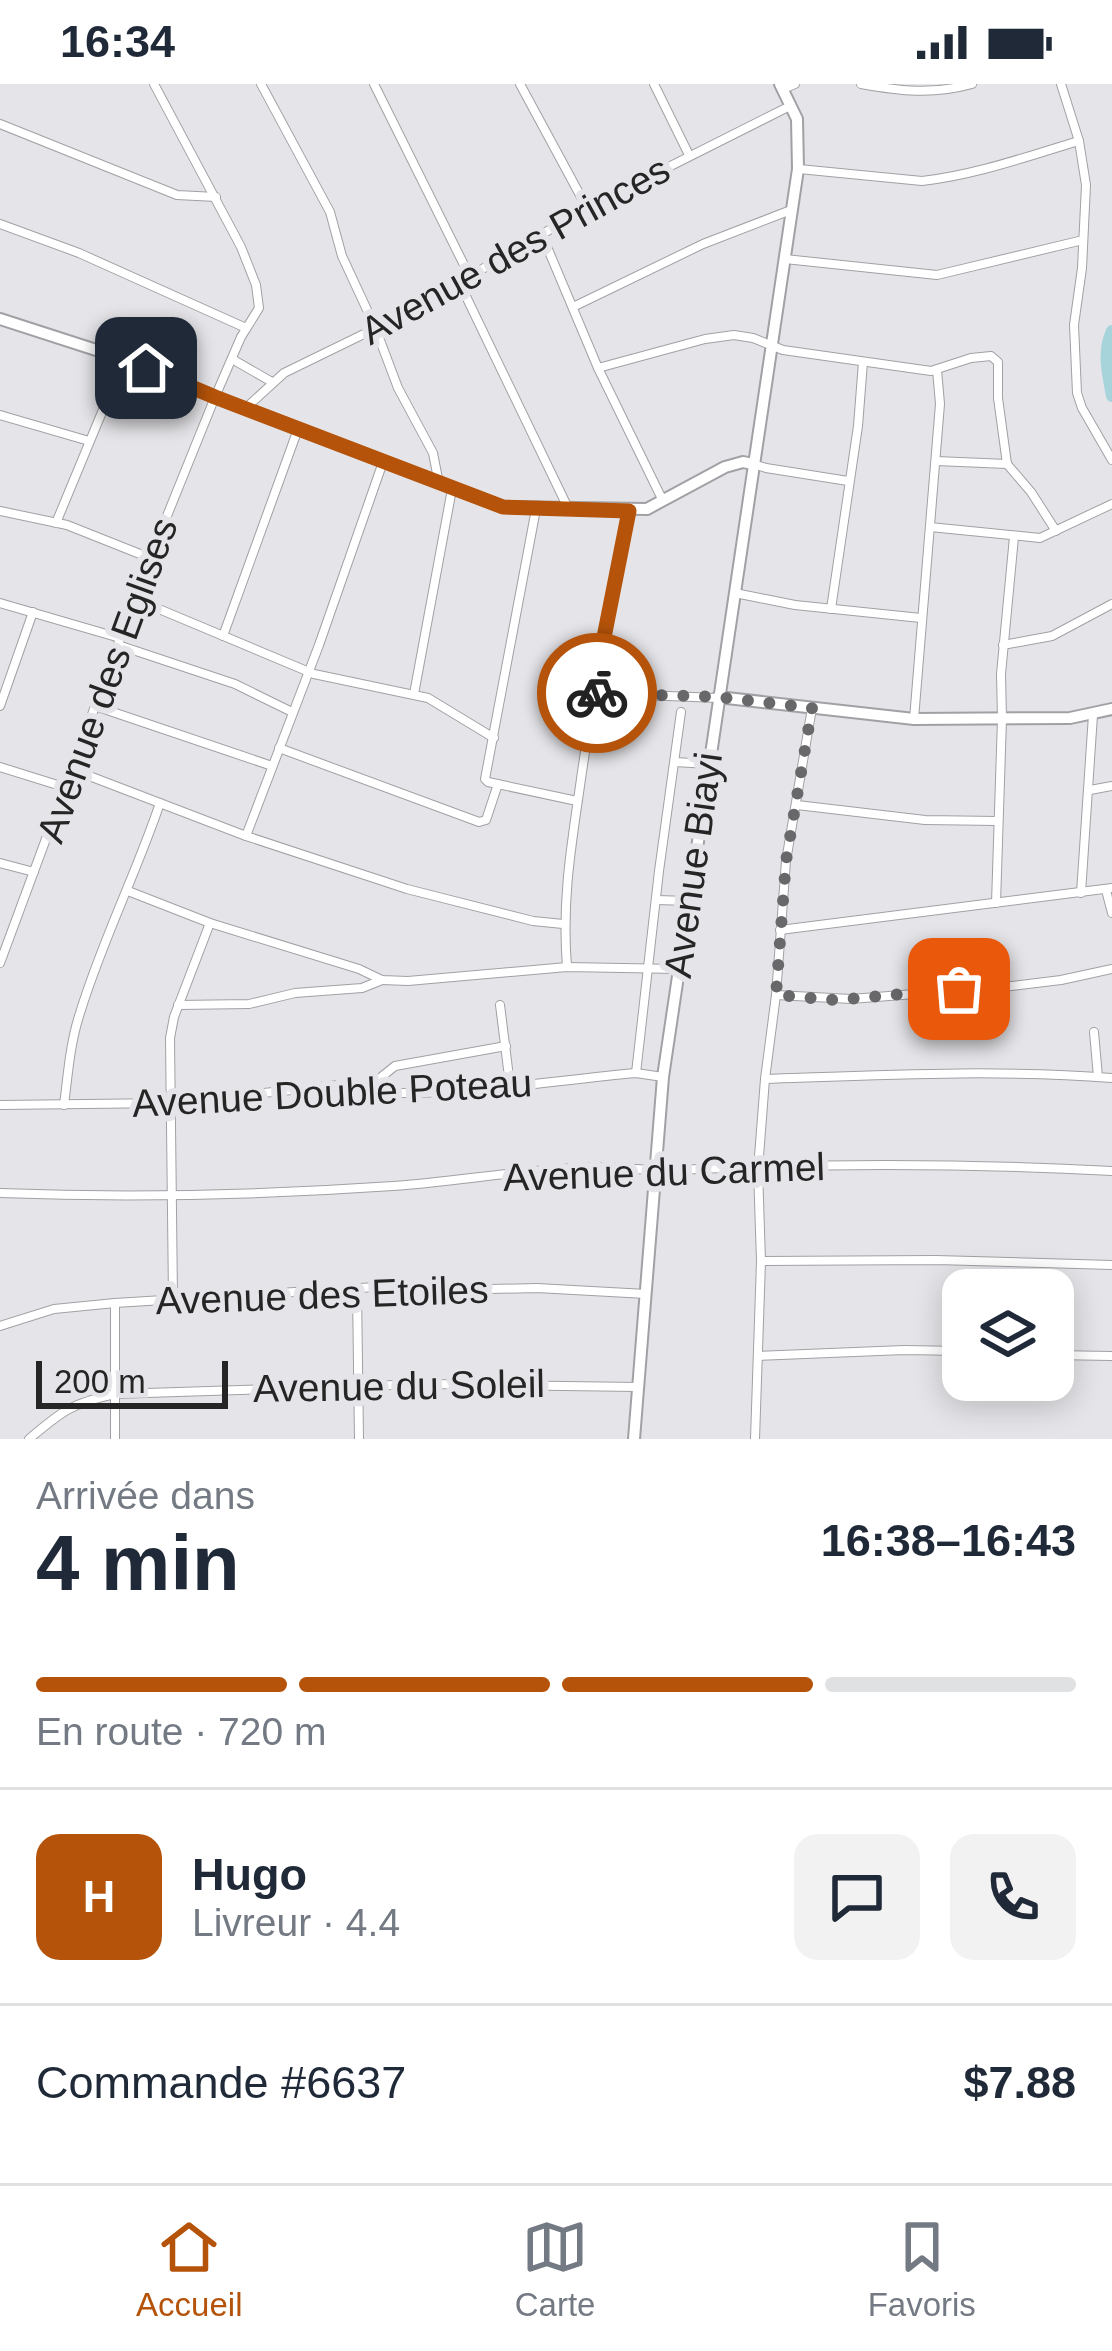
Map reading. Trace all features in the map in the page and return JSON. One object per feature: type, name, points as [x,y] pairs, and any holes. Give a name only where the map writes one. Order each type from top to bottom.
[{"type":"street","name":"Avenue des Eglises","points":[[0,963],[134,598],[215,397],[259,308],[251,272],[216,197],[154,84]]},
{"type":"street","points":[[262,84],[330,212],[342,256],[446,486],[414,694]]},
{"type":"street","points":[[374,84],[470,277]]},
{"type":"street","points":[[520,84],[587,208]]},
{"type":"street","points":[[654,84],[689,155]]},
{"type":"street","points":[[861,84],[904,88],[972,84]]},
{"type":"street","points":[[1061,84],[1079,141],[1086,185],[1075,316],[1077,393],[1112,460]]},
{"type":"street","name":"Avenue Biayi","points":[[634,1439],[663,1077],[798,169],[799,133],[786,86]]},
{"type":"street","name":"Avenue des Princes","points":[[247,407],[288,370],[461,286],[587,208],[791,105]]},
{"type":"street","points":[[0,124],[177,195],[216,197]]},
{"type":"street","points":[[798,169],[922,181],[1079,141]]},
{"type":"street","points":[[572,307],[704,244],[793,209]]},
{"type":"street","points":[[0,224],[79,253],[246,328]]},
{"type":"street","points":[[542,235],[598,368],[663,502]]},
{"type":"street","points":[[785,260],[937,275],[1083,240]]},
{"type":"street","points":[[461,286],[568,508]]},
{"type":"street","points":[[0,319],[124,359],[503,507],[647,509],[743,462],[848,481]]},
{"type":"street","points":[[598,368],[720,336],[937,370],[971,358],[997,358],[1007,464],[1056,531]]},
{"type":"street","points":[[56,523],[124,359]]},
{"type":"street","points":[[232,359],[272,382]]},
{"type":"street","points":[[831,609],[863,362]]},
{"type":"street","points":[[914,719],[940,404],[937,370]]},
{"type":"street","points":[[0,415],[88,441]]},
{"type":"street","points":[[223,636],[298,428]]},
{"type":"street","points":[[936,461],[1007,464]]},
{"type":"street","points":[[247,836],[383,462]]},
{"type":"street","points":[[930,527],[1042,538],[1112,504]]},
{"type":"street","points":[[536,509],[485,778],[578,801]]},
{"type":"street","points":[[0,511],[77,528],[150,558]]},
{"type":"street","points":[[567,967],[563,924],[567,873],[593,693],[629,511]]},
{"type":"street","points":[[996,903],[1000,687],[1014,537]]},
{"type":"street","points":[[735,593],[921,618]]},
{"type":"street","points":[[134,598],[307,672],[436,702],[494,738]]},
{"type":"street","points":[[0,603],[235,684],[292,712]]},
{"type":"street","points":[[1003,645],[1052,636],[1112,604]]},
{"type":"street","points":[[0,706],[33,612]]},
{"type":"street","points":[[593,693],[718,698],[914,719],[1070,718],[1112,709]]},
{"type":"street","points":[[95,706],[272,766]]},
{"type":"street","points":[[755,1439],[758,1169],[765,1079],[786,861],[812,708]]},
{"type":"street","points":[[636,1073],[682,712]]},
{"type":"street","points":[[1081,893],[1094,715]]},
{"type":"street","points":[[278,748],[477,822],[486,820],[498,784]]},
{"type":"street","points":[[675,762],[708,764]]},
{"type":"street","points":[[0,767],[64,787]]},
{"type":"street","points":[[71,769],[247,836],[407,889],[533,921],[563,924]]},
{"type":"street","points":[[1090,790],[1112,786]]},
{"type":"street","points":[[64,1105],[79,1015],[160,803]]},
{"type":"street","points":[[796,805],[925,820],[997,821]]},
{"type":"street","points":[[0,862],[34,872]]},
{"type":"street","points":[[780,930],[1109,889],[1112,913]]},
{"type":"street","points":[[128,892],[382,980]]},
{"type":"street","points":[[657,900],[688,901]]},
{"type":"street","points":[[173,1299],[170,1038],[210,922]]},
{"type":"street","points":[[178,1005],[249,1004],[295,993],[362,988],[382,980],[567,967],[678,969]]},
{"type":"street","points":[[776,995],[851,999],[1003,987],[1112,969]]},
{"type":"street","points":[[500,1005],[510,1085]]},
{"type":"street","points":[[1094,1032],[1098,1077]]},
{"type":"street","points":[[369,1087],[395,1066],[506,1046]]},
{"type":"street","name":"Avenue Double Poteau","points":[[0,1105],[169,1103],[340,1084],[403,1093],[636,1073],[663,1077]]},
{"type":"street","points":[[765,1079],[959,1074],[1112,1078]]},
{"type":"street","name":"Avenue du Carmel","points":[[0,1193],[171,1196],[394,1186],[564,1167],[657,1171],[997,1166],[1112,1172]]},
{"type":"street","points":[[760,1261],[1112,1265]]},
{"type":"street","name":"Avenue des Etoiles","points":[[0,1326],[54,1309],[409,1285],[646,1294]]},
{"type":"street","points":[[357,1290],[359,1439]]},
{"type":"street","points":[[115,1303],[115,1439]]},
{"type":"street","points":[[758,1356],[942,1351]]},
{"type":"street","points":[[1074,1355],[1112,1356]]},
{"type":"street","name":"Avenue du Soleil","points":[[29,1439],[60,1412],[115,1394],[359,1385],[638,1387]]},
{"type":"waterway","points":[[1112,331],[1107,355],[1112,396]]},
{"type":"way so far","points":[[597,693],[718,697],[812,708],[786,861],[776,995],[836,1000],[959,989]]},
{"type":"route","points":[[146,368],[503,507],[629,511],[593,693],[597,693]]}]
